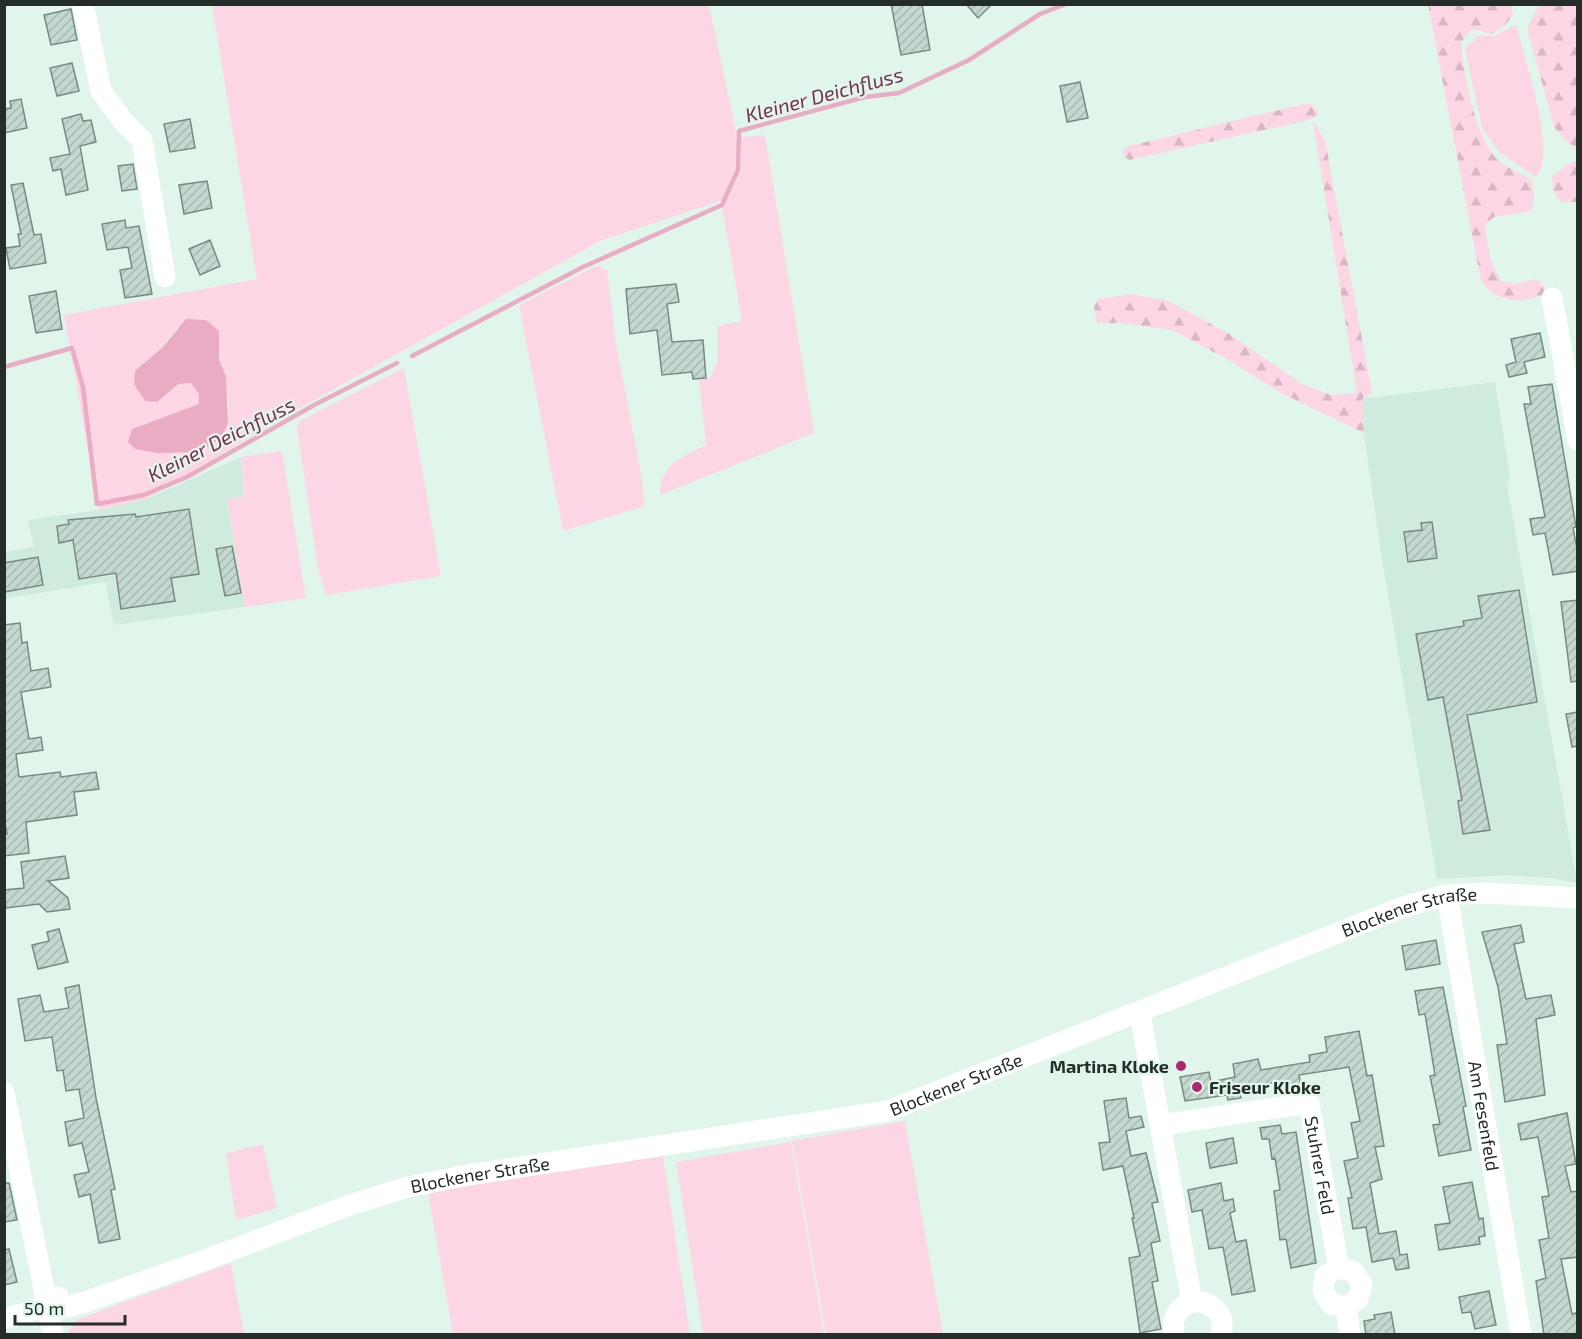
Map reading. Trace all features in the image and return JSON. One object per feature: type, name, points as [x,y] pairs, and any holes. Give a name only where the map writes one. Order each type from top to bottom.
[{"type":"street","points":[[84,4],[101,91],[124,122],[142,140],[165,277]]},
{"type":"street","points":[[1552,297],[1578,440]]},
{"type":"street","name":"Blockener Straße","points":[[4,1319],[48,1306],[62,1308],[119,1291],[350,1204],[408,1187],[447,1179],[888,1111],[1140,1013],[1366,920],[1447,895],[1513,893],[1578,898]]},
{"type":"street","name":"Am Fesenfeld","points":[[1447,895],[1521,1335]]},
{"type":"street","points":[[1140,1013],[1191,1302]]},
{"type":"street","points":[[4,1092],[53,1335]]},
{"type":"street","name":"Stuhrer Feld","points":[[1161,1125],[1309,1103],[1339,1268],[1353,1271],[1362,1284],[1358,1299],[1346,1307],[1350,1335]]},
{"type":"street","points":[[1174,1335],[1173,1326],[1176,1314],[1191,1302],[1204,1302],[1217,1311],[1222,1325],[1221,1335]]},
{"type":"shaded area","points":[[186,319],[206,320],[219,331],[219,359],[226,377],[228,423],[221,438],[200,452],[157,453],[135,449],[128,442],[132,429],[199,404],[199,394],[191,383],[178,384],[157,402],[145,401],[134,384],[135,371],[163,347]]},
{"type":"shaded area","points":[[1495,382],[1510,477],[1507,484],[1577,883],[1551,878],[1506,875],[1437,879],[1381,554],[1364,433],[1362,399]]},
{"type":"shaded area","points":[[241,457],[244,497],[227,501],[245,607],[114,625],[105,582],[5,599],[5,552],[34,547],[28,520],[99,510],[148,498]]},
{"type":"green space","points":[[212,5],[709,5],[735,127],[737,170],[723,200],[602,240],[275,422],[148,498],[99,510],[64,315],[257,279]],"holes":[[[177,328],[219,331],[219,356],[229,405],[225,427],[211,445],[192,452],[183,451],[167,443],[143,424],[166,418],[200,404],[199,394],[191,383],[178,384],[135,371],[163,347]]]},
{"type":"green space","points":[[1428,5],[1511,5],[1513,15],[1504,26],[1491,34],[1472,29],[1461,42],[1462,55],[1471,103],[1488,147],[1499,161],[1532,180],[1534,196],[1532,211],[1494,217],[1485,225],[1490,259],[1501,281],[1514,284],[1536,279],[1545,287],[1543,295],[1517,300],[1509,299],[1494,294],[1481,281]]},
{"type":"green space","points":[[1539,5],[1577,5],[1577,148],[1567,142],[1554,127],[1527,28]]},
{"type":"green space","points":[[1516,25],[1532,81],[1541,127],[1542,165],[1536,177],[1500,153],[1482,128],[1465,49],[1478,36],[1494,36]]},
{"type":"green space","points":[[1309,103],[1318,111],[1317,116],[1309,120],[1129,160],[1124,156],[1123,150],[1129,146]]},
{"type":"green space","points":[[1313,121],[1325,140],[1372,393],[1362,399],[1364,433],[1279,392],[1227,359],[1172,330],[1120,323],[1097,323],[1094,307],[1098,299],[1131,294],[1169,301],[1229,334],[1302,384],[1331,395],[1357,393]]},
{"type":"green space","points":[[765,135],[814,433],[660,495],[661,485],[668,469],[681,458],[706,445],[699,380],[710,378],[718,360],[718,326],[742,321],[722,205],[726,202],[741,171],[741,137]]},
{"type":"green space","points":[[1577,161],[1577,202],[1561,202],[1553,190],[1552,177],[1566,165]]},
{"type":"green space","points":[[596,266],[607,270],[616,344],[641,473],[645,506],[563,531],[519,305]]},
{"type":"green space","points":[[404,368],[441,576],[326,595],[318,568],[297,428],[300,421]]},
{"type":"green space","points":[[282,451],[306,598],[245,607],[227,500],[244,496],[241,457]]},
{"type":"green space","points":[[905,1121],[943,1334],[826,1334],[792,1141]]},
{"type":"green space","points":[[791,1142],[824,1334],[703,1334],[676,1162]]},
{"type":"green space","points":[[263,1144],[277,1208],[236,1220],[226,1153]]},
{"type":"green space","points":[[663,1156],[690,1334],[453,1334],[428,1192]]},
{"type":"green space","points":[[231,1263],[244,1334],[67,1334],[76,1320]]},
{"type":"building","points":[[891,4],[922,4],[930,50],[901,55]]},
{"type":"building","points":[[966,4],[992,4],[978,18]]},
{"type":"building","points":[[71,9],[77,40],[51,45],[44,15]]},
{"type":"building","points":[[72,63],[79,91],[57,96],[50,68]]},
{"type":"building","points":[[1080,82],[1088,118],[1067,122],[1060,86]]},
{"type":"building","points":[[21,99],[27,128],[4,133],[4,109],[11,108],[10,101]]},
{"type":"building","points":[[81,114],[83,121],[91,120],[96,142],[80,146],[88,190],[66,195],[61,169],[53,171],[50,158],[70,154],[62,119]]},
{"type":"building","points":[[190,119],[195,148],[170,152],[164,124]]},
{"type":"building","points":[[133,164],[137,189],[122,191],[118,166]]},
{"type":"building","points":[[207,181],[212,208],[184,214],[179,185]]},
{"type":"building","points":[[23,183],[34,235],[41,234],[46,263],[10,269],[6,248],[20,246],[18,234],[21,234],[11,185]]},
{"type":"building","points":[[125,220],[126,228],[139,226],[152,294],[125,298],[120,270],[132,268],[128,247],[107,250],[102,224]]},
{"type":"building","points":[[210,240],[220,266],[200,275],[189,249]]},
{"type":"building","points":[[676,284],[679,302],[667,304],[672,342],[703,340],[706,378],[693,379],[692,372],[662,375],[657,330],[630,334],[626,289]]},
{"type":"building","points":[[56,291],[62,329],[36,333],[29,296]]},
{"type":"building","points":[[1540,333],[1545,357],[1524,362],[1527,373],[1509,377],[1506,365],[1516,362],[1511,339]]},
{"type":"building","points":[[1552,384],[1576,527],[1573,528],[1578,554],[1578,571],[1553,575],[1545,533],[1533,535],[1530,519],[1545,517],[1524,404],[1531,404],[1528,387]]},
{"type":"building","points":[[189,509],[199,574],[171,578],[175,601],[121,609],[116,573],[79,579],[73,540],[59,543],[57,526],[69,524],[68,520],[135,514],[136,517]]},
{"type":"building","points":[[1432,522],[1437,558],[1408,562],[1404,532],[1422,530],[1421,523]]},
{"type":"building","points":[[232,546],[241,593],[225,596],[216,549]]},
{"type":"building","points":[[38,557],[43,585],[4,592],[4,563]]},
{"type":"building","points":[[1519,590],[1537,702],[1467,715],[1490,830],[1463,834],[1458,801],[1462,800],[1443,697],[1428,700],[1416,634],[1464,626],[1463,621],[1482,618],[1478,596]]},
{"type":"building","points":[[1578,600],[1578,681],[1571,682],[1561,602]]},
{"type":"building","points":[[20,623],[22,643],[27,642],[31,671],[48,668],[51,687],[21,692],[29,739],[41,737],[43,750],[16,754],[19,777],[60,772],[61,777],[96,772],[99,789],[74,792],[77,815],[26,822],[29,853],[4,856],[4,835],[7,834],[4,817],[4,625]]},
{"type":"building","points":[[1578,712],[1578,746],[1572,747],[1566,714]]},
{"type":"building","points":[[65,856],[69,878],[48,881],[68,898],[70,909],[47,912],[39,904],[6,908],[4,890],[24,888],[21,862]]},
{"type":"building","points":[[1521,925],[1524,942],[1514,944],[1526,999],[1551,995],[1555,1015],[1536,1019],[1545,1095],[1505,1102],[1497,1045],[1507,1044],[1498,987],[1482,932]]},
{"type":"building","points":[[59,929],[68,962],[38,969],[32,945],[49,941],[47,932]]},
{"type":"building","points":[[1436,940],[1440,964],[1406,970],[1402,946]]},
{"type":"building","points":[[79,985],[96,1098],[115,1189],[111,1190],[120,1239],[99,1243],[90,1194],[79,1197],[74,1175],[89,1172],[82,1143],[69,1146],[65,1122],[84,1118],[79,1089],[66,1091],[63,1070],[57,1071],[52,1037],[25,1041],[18,999],[40,995],[44,1012],[69,1008],[65,988]]},
{"type":"building","points":[[1443,987],[1466,1106],[1463,1107],[1471,1150],[1439,1156],[1433,1125],[1440,1124],[1430,1076],[1435,1075],[1425,1014],[1419,1015],[1415,991]]},
{"type":"building","points":[[1359,1031],[1367,1076],[1372,1075],[1384,1146],[1375,1147],[1382,1179],[1370,1183],[1379,1234],[1396,1231],[1400,1255],[1407,1254],[1409,1268],[1396,1270],[1393,1258],[1372,1262],[1366,1227],[1353,1229],[1348,1198],[1352,1198],[1344,1161],[1358,1158],[1351,1123],[1360,1121],[1349,1067],[1299,1075],[1302,1091],[1279,1094],[1277,1082],[1239,1090],[1241,1098],[1228,1100],[1227,1095],[1185,1101],[1180,1077],[1209,1072],[1211,1082],[1235,1077],[1233,1064],[1258,1059],[1261,1070],[1310,1062],[1309,1055],[1327,1052],[1325,1037]]},
{"type":"building","points":[[1126,1098],[1129,1118],[1141,1116],[1144,1127],[1126,1131],[1131,1156],[1146,1153],[1158,1202],[1152,1203],[1160,1241],[1151,1243],[1158,1281],[1152,1282],[1161,1329],[1140,1333],[1129,1258],[1140,1256],[1123,1166],[1103,1170],[1099,1143],[1110,1142],[1104,1101]]},
{"type":"building","points":[[1567,1113],[1576,1164],[1565,1166],[1571,1192],[1578,1191],[1578,1257],[1561,1259],[1572,1314],[1576,1313],[1578,1321],[1578,1335],[1544,1335],[1536,1281],[1546,1278],[1539,1240],[1549,1238],[1542,1197],[1549,1196],[1538,1137],[1521,1140],[1518,1124]]},
{"type":"building","points":[[1280,1125],[1282,1134],[1296,1132],[1316,1263],[1291,1268],[1286,1239],[1280,1240],[1274,1191],[1280,1190],[1275,1158],[1272,1159],[1269,1139],[1262,1139],[1260,1128]]},
{"type":"building","points":[[1233,1138],[1237,1163],[1210,1168],[1206,1143]]},
{"type":"building","points":[[1472,1182],[1479,1219],[1483,1218],[1485,1236],[1479,1237],[1480,1244],[1439,1250],[1435,1225],[1450,1223],[1443,1187]]},
{"type":"building","points":[[4,1183],[9,1183],[17,1220],[4,1222]]},
{"type":"building","points":[[1221,1183],[1224,1201],[1233,1199],[1235,1211],[1230,1213],[1236,1242],[1246,1240],[1255,1291],[1232,1295],[1223,1247],[1209,1249],[1202,1210],[1192,1212],[1188,1190]]},
{"type":"building","points":[[9,1249],[17,1282],[4,1285],[4,1250]]},
{"type":"building","points":[[1489,1291],[1496,1325],[1475,1329],[1471,1312],[1462,1313],[1459,1297]]},
{"type":"building","points":[[1391,1312],[1395,1335],[1366,1335],[1364,1321],[1375,1319],[1374,1315]]},
{"type":"waterway","name":"Kleiner Deichfluss","points":[[412,356],[583,267],[722,205],[738,170],[739,131],[865,97],[899,93],[969,60],[1040,14],[1066,4]]},
{"type":"waterway","name":"Kleiner Deichfluss","points":[[4,367],[72,348],[83,387],[97,504],[144,495],[187,477],[316,404],[397,363]]},
{"type":"place","name":"Martina Kloke","points":[[1181,1066]]},
{"type":"place","name":"Friseur Kloke","points":[[1197,1087]]}]
